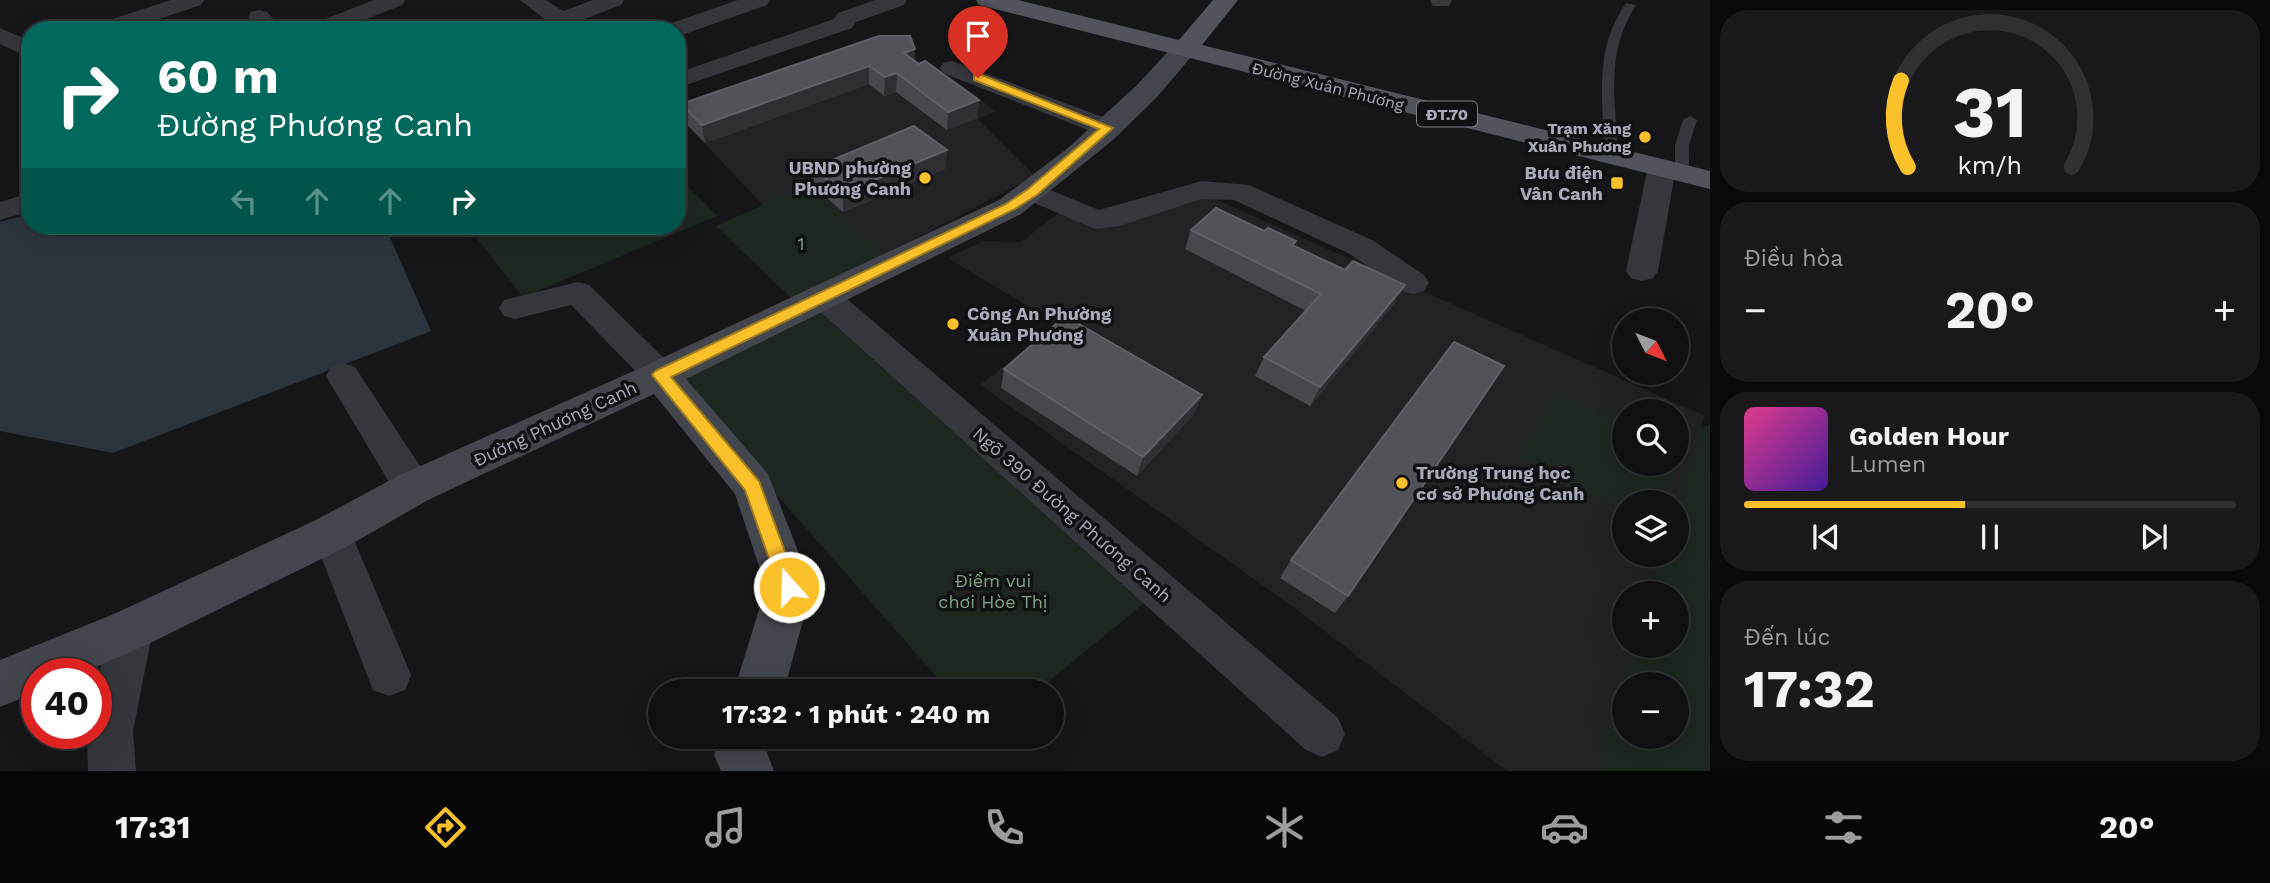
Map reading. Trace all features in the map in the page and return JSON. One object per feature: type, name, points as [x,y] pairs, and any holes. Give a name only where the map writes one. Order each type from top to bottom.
[{"type":"main road","points":[[1184,50],[1226,0]]},
{"type":"main road","name":"Đường Xuân Phương","points":[[999,1],[1184,50],[1710,180]]},
{"type":"street","points":[[129,21],[193,0]]},
{"type":"street","points":[[341,21],[394,0]]},
{"type":"street","points":[[531,0],[558,21]]},
{"type":"street","points":[[571,21],[612,0]]},
{"type":"street","points":[[686,26],[759,0]]},
{"type":"street","points":[[686,77],[844,23],[846,19],[896,0]]},
{"type":"street","points":[[0,36],[21,47]]},
{"type":"street","name":"Đường Phương Canh","points":[[0,684],[131,629],[332,533],[413,488],[660,375],[1010,206],[1033,192],[1107,128],[1184,50]]},
{"type":"street","points":[[0,63],[21,55]]},
{"type":"street","points":[[952,68],[1107,128]]},
{"type":"street","points":[[1642,271],[1672,170]]},
{"type":"street","points":[[1033,192],[1095,219],[1102,219],[1202,190],[1239,191],[1361,247],[1413,282]]},
{"type":"street","points":[[0,211],[21,205]]},
{"type":"street","points":[[515,308],[578,293],[660,375],[753,486],[789,587],[762,679]]},
{"type":"street","name":"Ngõ 390 Đường Phương Canh","points":[[822,295],[1322,734]]},
{"type":"street","points":[[343,376],[413,488]]},
{"type":"street","points":[[332,533],[389,675]]},
{"type":"street","points":[[112,771],[110,731],[131,629]]},
{"type":"street","points":[[742,749],[740,755],[748,771]]},
{"type":"lane","points":[[1611,154],[1611,120],[1606,81],[1619,20],[1630,5]]},
{"type":"lane","points":[[1672,170],[1690,120]]},
{"type":"shaded area","points":[[879,54],[940,71],[996,111],[978,119],[1035,176],[886,254],[805,187],[763,205],[686,121]]},
{"type":"shaded area","name":"Trường Trung học cơ sở Phương Canh","points":[[1210,197],[1612,375],[1612,385],[1635,385],[1667,399],[1612,399],[1612,476],[1687,476],[1683,490],[1612,490],[1612,567],[1658,567],[1654,581],[1612,581],[1612,658],[1630,658],[1626,672],[1612,672],[1612,718],[1596,771],[1507,771],[1288,603],[980,385],[1058,324],[948,258],[983,241],[1021,242],[1066,207],[1111,227]]},
{"type":"shaded area","points":[[21,216],[21,235],[389,235],[431,331],[113,453],[0,431],[0,222]]},
{"type":"shaded area","name":"Trường Trung học cơ sở Phương Canh","points":[[1689,409],[1705,416],[1689,469]]},
{"type":"green space","points":[[686,185],[717,216],[686,229]]},
{"type":"green space","name":"1","points":[[805,186],[886,254],[794,301],[716,226]]},
{"type":"green space","points":[[474,235],[671,235],[523,297]]},
{"type":"green space","name":"Điểm vui chơi Hòe Thị","points":[[821,301],[1148,600],[1052,679],[938,679],[674,378]]},
{"type":"green space","points":[[1556,391],[1612,417],[1612,476],[1674,476],[1668,490],[1612,490],[1612,506],[1518,458]]},
{"type":"green space","points":[[1710,425],[1710,771],[1595,771],[1612,717],[1612,749],[1689,749],[1689,672],[1626,672],[1630,658],[1689,658],[1689,581],[1654,581],[1658,567],[1689,567],[1689,490],[1682,490],[1686,476],[1689,476],[1701,428]]},
{"type":"building","points":[[879,36],[910,36],[915,49],[904,53],[919,64],[925,61],[979,100],[948,112],[897,73],[885,77],[869,66],[702,125],[686,109],[686,102]]},
{"type":"building","points":[[914,126],[947,150],[843,193],[813,168]]},
{"type":"building","points":[[1216,208],[1264,231],[1268,228],[1296,241],[1292,245],[1345,270],[1353,261],[1405,285],[1320,387],[1264,357],[1321,294],[1191,230]]},
{"type":"building","points":[[1065,316],[1202,395],[1143,457],[1004,369]]},
{"type":"building","points":[[1454,342],[1504,366],[1348,596],[1291,560]]},
{"type":"place","name":"Trạm Xăng Xuân Phương","points":[[1645,137]]},
{"type":"place","name":"UBND phường Phương Canh","points":[[925,178]]},
{"type":"place","name":"Bưu điện Vân Canh","points":[[1617,183]]},
{"type":"place","name":"Công An Phường Xuân Phương","points":[[953,324]]},
{"type":"place","name":"Trường Trung học cơ sở Phương Canh","points":[[1402,483]]},
{"type":"route","points":[[789,587],[753,486],[660,375],[1010,206],[1033,192],[1107,128],[978,78]]}]
